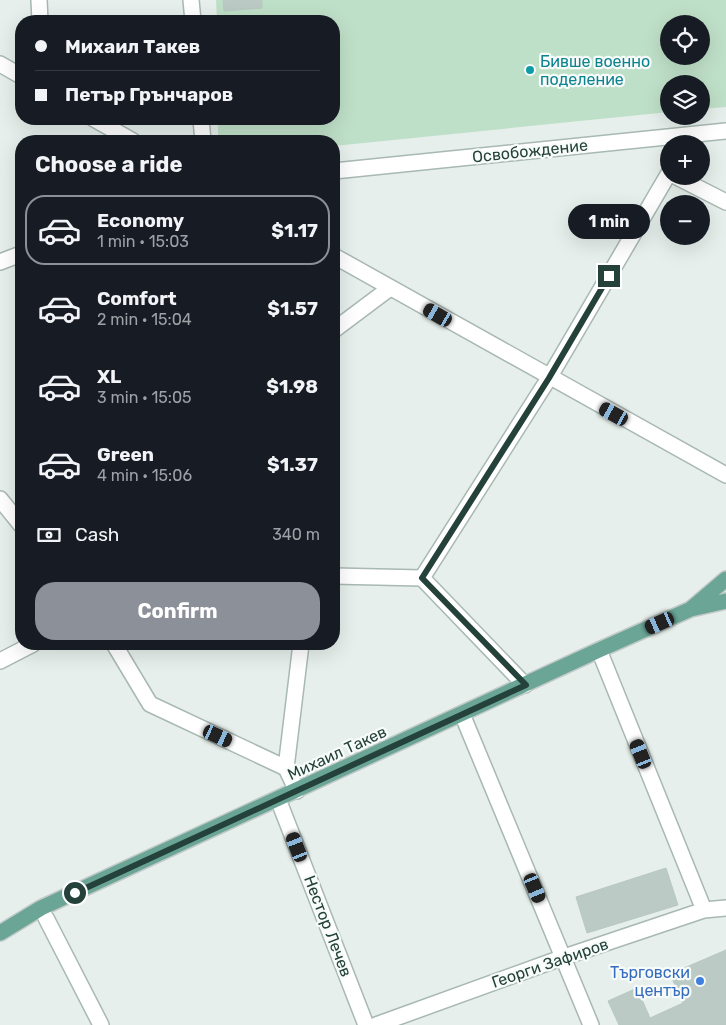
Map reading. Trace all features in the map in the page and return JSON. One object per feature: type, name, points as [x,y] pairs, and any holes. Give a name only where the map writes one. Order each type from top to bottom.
[{"type":"main road","name":"Михаил Такев","points":[[691,609],[726,579]]},
{"type":"main road","name":"Михаил Такев","points":[[0,933],[41,908],[599,650],[691,609],[726,602]]},
{"type":"street","points":[[39,0],[40,15]]},
{"type":"street","points":[[191,0],[192,15]]},
{"type":"street","points":[[0,64],[15,73]]},
{"type":"street","points":[[105,125],[122,135]]},
{"type":"street","name":"Освобождение","points":[[707,135],[726,131]]},
{"type":"street","name":"Освобождение","points":[[340,170],[660,142]]},
{"type":"street","points":[[422,578],[549,378],[662,185]]},
{"type":"street","points":[[693,185],[726,202]]},
{"type":"street","points":[[0,262],[15,256]]},
{"type":"street","points":[[340,259],[726,476]]},
{"type":"street","points":[[340,326],[390,288]]},
{"type":"street","points":[[0,499],[15,518]]},
{"type":"street","points":[[340,576],[422,578],[526,685]]},
{"type":"street","points":[[0,661],[22,650]]},
{"type":"street","points":[[118,650],[150,704],[286,768]]},
{"type":"street","points":[[297,791],[286,768],[299,650]]},
{"type":"street","points":[[599,650],[704,910]]},
{"type":"street","points":[[462,714],[591,1025]]},
{"type":"street","name":"Нестор Лечев","points":[[278,800],[366,1025]]},
{"type":"street","name":"Георги Зафиров","points":[[376,1025],[564,957],[704,910],[726,908]]},
{"type":"street","points":[[46,918],[101,1025]]},
{"type":"green space","name":"Бивше военно поделение","points":[[216,0],[726,0],[726,107],[710,108],[710,75],[660,75],[660,113],[340,145],[340,135],[218,135],[218,125],[340,125],[340,15],[217,15]]},
{"type":"building","points":[[223,0],[262,0],[262,8],[224,11]]},
{"type":"building","points":[[666,868],[678,905],[587,933],[576,897]]},
{"type":"building","name":"Търговски център","points":[[726,950],[726,1025],[619,1025],[608,1001],[637,988],[650,1018],[683,1003],[670,974]]},
{"type":"place","name":"Бивше военно поделение","points":[[530,70]]},
{"type":"place","name":"Търговски център","points":[[700,981]]},
{"type":"route","points":[[75,893],[526,685],[422,578],[549,378],[609,276]]}]
